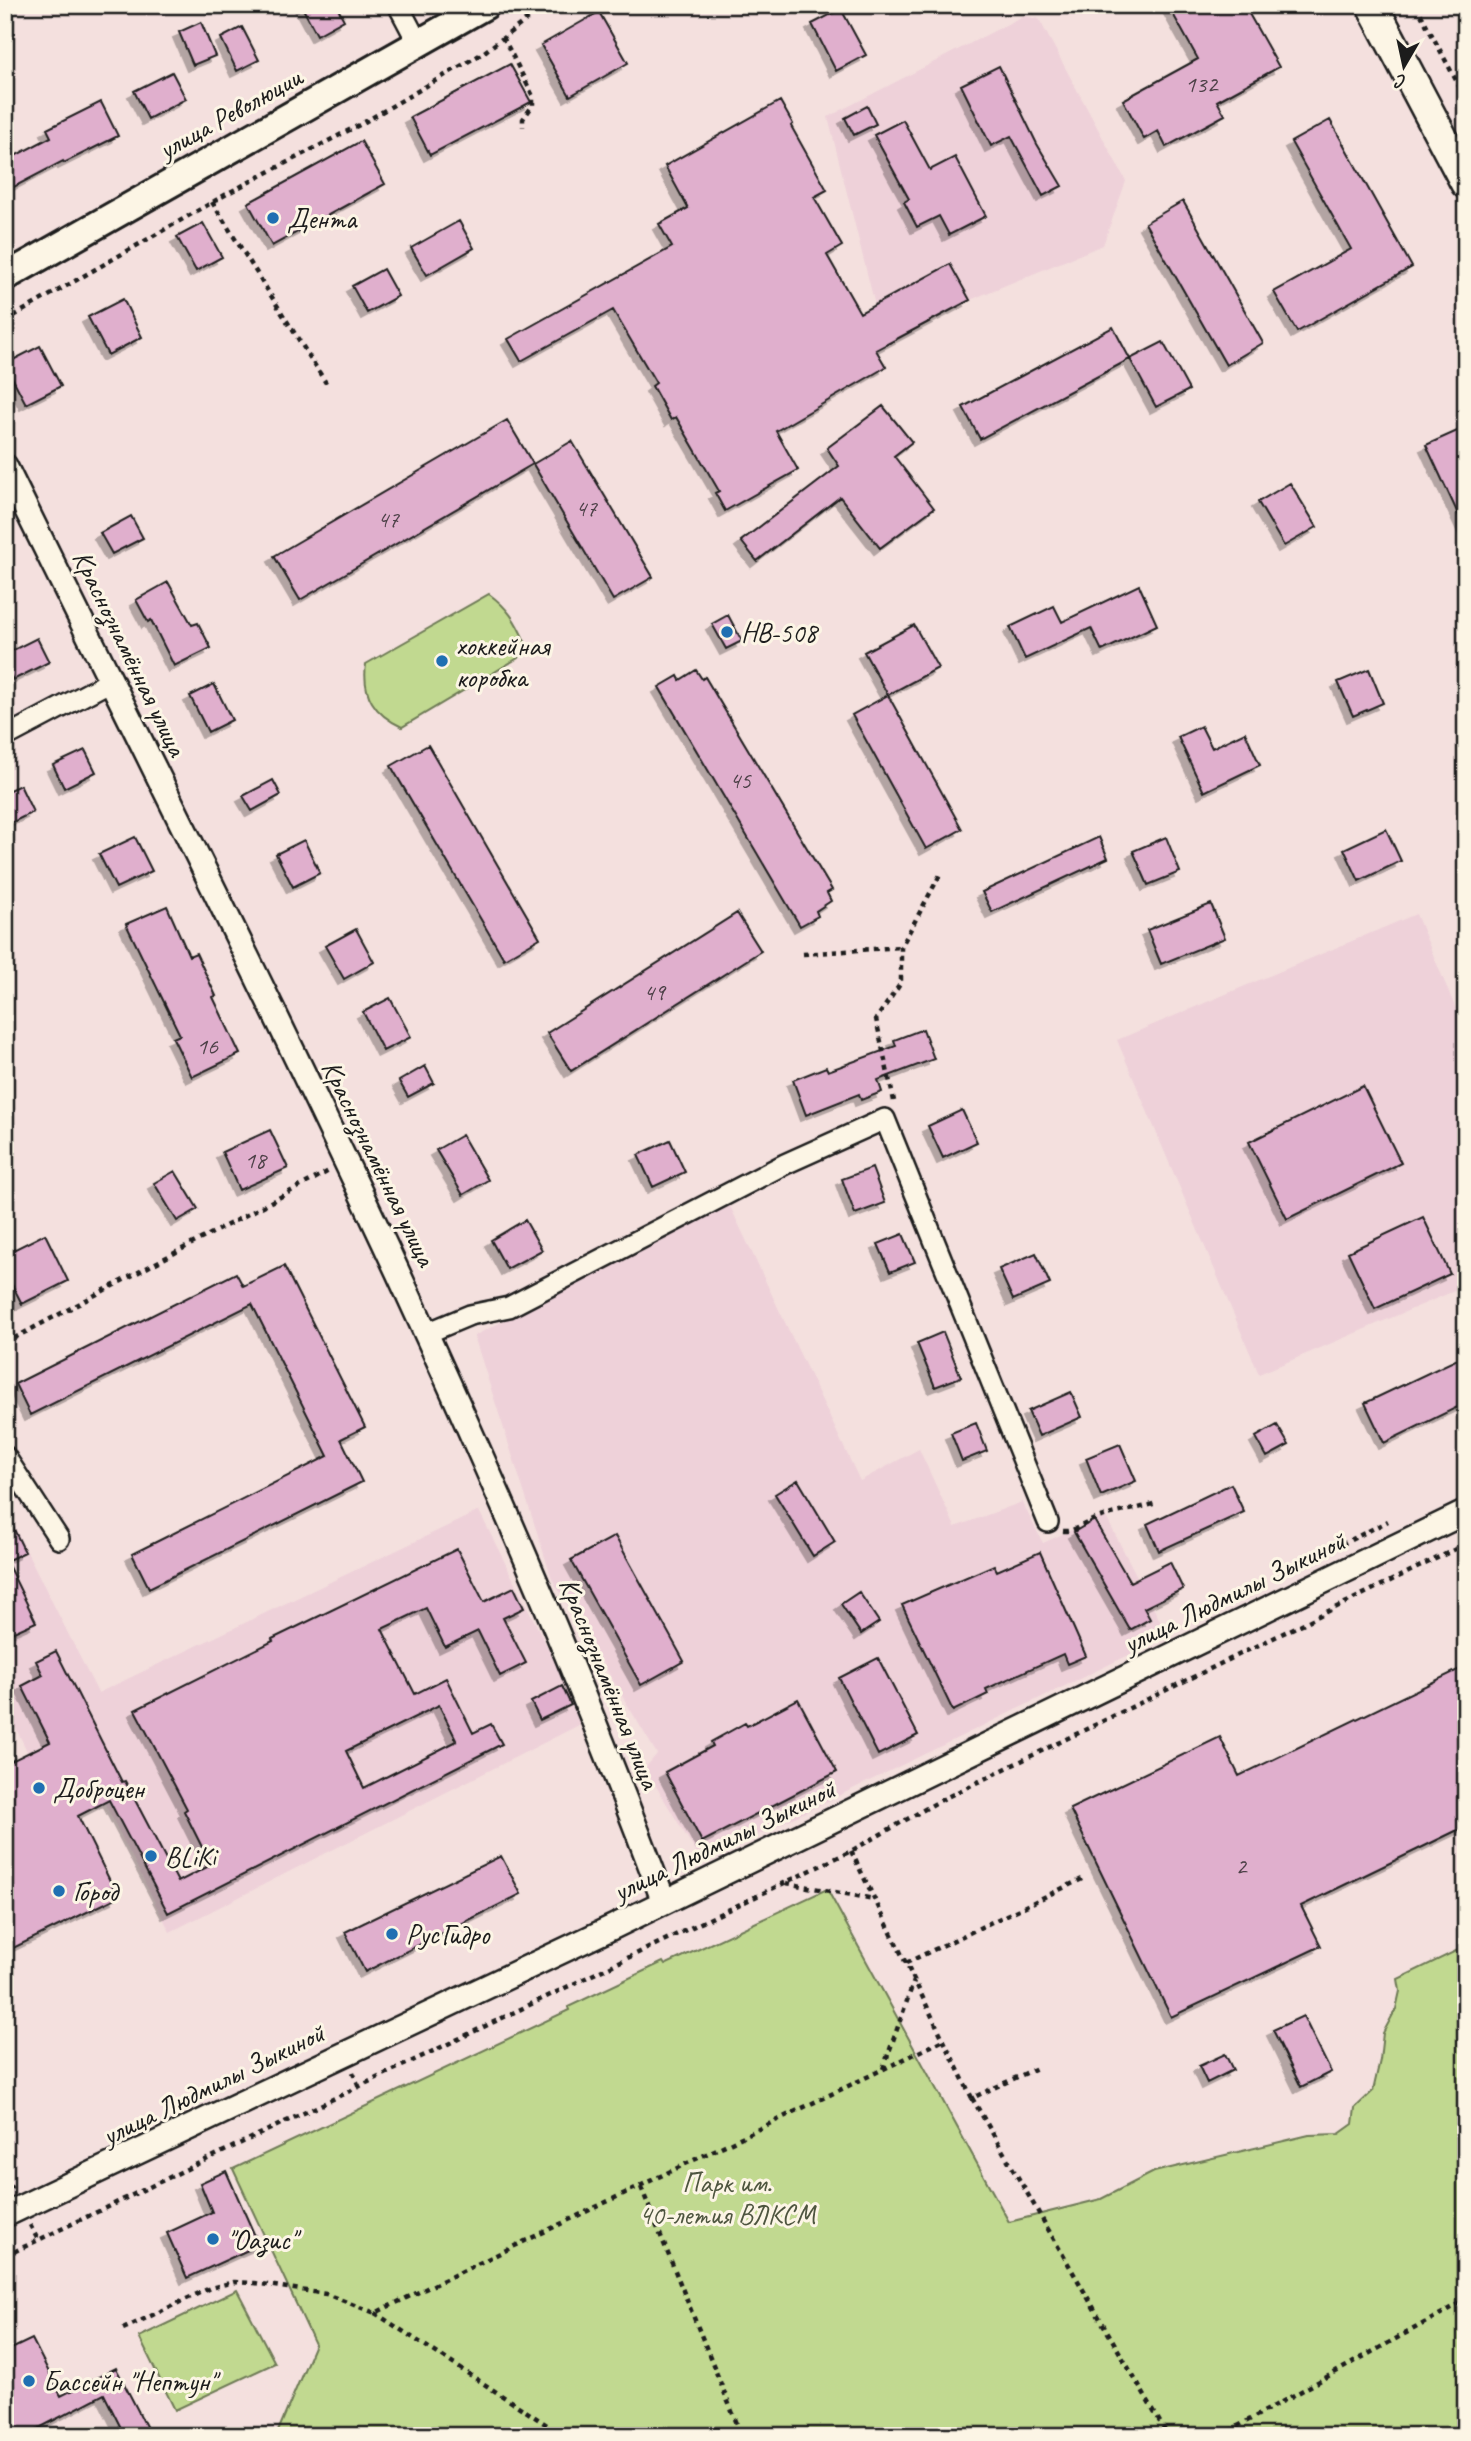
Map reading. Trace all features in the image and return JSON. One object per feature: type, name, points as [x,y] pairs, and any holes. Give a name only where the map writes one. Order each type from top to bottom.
[{"type":"main road","name":"улица Революции","points":[[5,277],[486,5]]},
{"type":"main road","points":[[1372,5],[1466,183]]},
{"type":"street","points":[[398,5],[418,43]]},
{"type":"street","name":"Краснознамённая улица","points":[[5,466],[347,1162],[427,1333],[592,1712],[664,1902]]},
{"type":"street","points":[[5,737],[111,681]]},
{"type":"street","points":[[427,1333],[470,1315],[509,1307],[760,1176],[886,1119],[1048,1521]]},
{"type":"street","points":[[5,1456],[59,1539]]},
{"type":"street","name":"улица Людмилы Зыкиной","points":[[5,2215],[664,1902],[1466,1512]]},
{"type":"path","points":[[5,321],[212,202],[361,124],[483,53],[552,5]]},
{"type":"path","points":[[1416,5],[1466,99]]},
{"type":"path","points":[[503,37],[533,96],[533,105],[523,119],[523,127]]},
{"type":"path","points":[[212,202],[326,383]]},
{"type":"path","points":[[886,1119],[892,1111],[894,1095],[876,1019],[901,983],[901,947],[941,873]]},
{"type":"path","points":[[803,954],[901,947]]},
{"type":"path","points":[[5,1343],[347,1162]]},
{"type":"path","points":[[1048,1521],[1063,1531],[1070,1531],[1095,1519],[1156,1503]]},
{"type":"path","points":[[5,2256],[851,1851],[941,1800],[1466,1544]]},
{"type":"path","points":[[1211,1607],[1265,1582]]},
{"type":"path","points":[[851,1851],[972,2098],[1168,2436]]},
{"type":"path","points":[[906,1963],[1082,1879]]},
{"type":"path","points":[[785,1883],[875,1899]]},
{"type":"path","points":[[883,2070],[915,1980]]},
{"type":"path","points":[[374,2313],[944,2040]]},
{"type":"path","points":[[972,2098],[1037,2067]]},
{"type":"path","points":[[641,2187],[741,2436]]},
{"type":"path","points":[[124,2329],[210,2288],[234,2282],[326,2294],[374,2313],[564,2436]]},
{"type":"path","points":[[1220,2436],[1466,2300]]},
{"type":"shaded area","points":[[1023,16],[1039,19],[1126,181],[1103,245],[970,300],[894,341],[875,305],[828,117]]},
{"type":"shaded area","points":[[1416,914],[1466,1033],[1466,1286],[1259,1374],[1117,1040]]},
{"type":"shaded area","points":[[729,1204],[860,1481],[919,1449],[955,1527],[1022,1502],[1043,1543],[1105,1515],[1168,1636],[702,1862],[645,1768],[657,1754],[552,1579],[474,1336]]},
{"type":"shaded area","points":[[5,1508],[98,1693],[479,1511],[585,1722],[170,1932],[69,1733],[28,1753],[5,1706]]},
{"type":"green space","name":"хоккейная коробка","points":[[489,594],[506,610],[522,634],[525,642],[518,658],[402,727],[377,710],[368,694],[366,664]]},
{"type":"green space","name":"Парк им. 40-летия ВЛКСМ","points":[[827,1889],[1009,2222],[1101,2199],[1154,2172],[1309,2135],[1339,2134],[1353,2124],[1355,2108],[1373,2091],[1383,2033],[1396,2009],[1400,1991],[1398,1979],[1466,1946],[1466,2436],[276,2436],[315,2344],[233,2169],[569,2010],[568,2007],[663,1962],[665,1965]]},
{"type":"green space","points":[[237,2290],[275,2363],[175,2410],[139,2337]]},
{"type":"building","points":[[301,5],[336,5],[344,20],[317,35]]},
{"type":"building","points":[[1168,5],[1244,5],[1279,67],[1217,101],[1225,115],[1166,147],[1158,131],[1144,139],[1123,100],[1198,59]]},
{"type":"building","points":[[841,9],[866,55],[836,71],[812,24]]},
{"type":"building","points":[[599,12],[628,63],[570,96],[541,45]]},
{"type":"building","points":[[201,22],[215,56],[193,65],[179,32]]},
{"type":"building","points":[[242,27],[259,60],[237,71],[221,38]]},
{"type":"building","points":[[510,64],[531,102],[430,155],[410,117]]},
{"type":"building","points":[[999,66],[1037,144],[1062,186],[1043,196],[1011,136],[991,146],[961,85]]},
{"type":"building","points":[[172,72],[186,99],[148,119],[134,91]]},
{"type":"building","points":[[780,101],[827,190],[814,197],[842,246],[827,255],[860,313],[950,264],[970,300],[876,350],[886,367],[776,431],[798,470],[725,511],[715,493],[719,491],[676,417],[671,420],[652,386],[656,383],[613,310],[521,361],[508,339],[672,247],[659,224],[688,208],[665,166]]},
{"type":"building","points":[[101,102],[118,136],[10,189],[5,179],[5,161],[51,137],[47,129]]},
{"type":"building","points":[[867,106],[876,124],[854,135],[845,118]]},
{"type":"building","points":[[903,120],[930,170],[955,157],[986,216],[949,235],[939,216],[917,227],[904,202],[909,199],[874,135]]},
{"type":"building","points":[[1330,120],[1412,267],[1297,332],[1274,292],[1351,249],[1291,142]]},
{"type":"building","points":[[361,141],[385,184],[272,246],[248,203]]},
{"type":"building","points":[[1183,201],[1263,343],[1226,365],[1145,223]]},
{"type":"building","points":[[459,221],[474,248],[427,275],[411,248]]},
{"type":"building","points":[[203,223],[222,257],[196,271],[177,237]]},
{"type":"building","points":[[383,269],[398,296],[367,313],[352,286]]},
{"type":"building","points":[[123,299],[142,337],[108,355],[88,317]]},
{"type":"building","points":[[1113,327],[1130,359],[980,439],[963,407]]},
{"type":"building","points":[[1163,342],[1189,390],[1156,407],[1130,359]]},
{"type":"building","points":[[40,346],[61,386],[26,404],[5,364]]},
{"type":"building","points":[[883,406],[912,442],[894,456],[934,508],[880,548],[840,497],[757,561],[741,541],[839,466],[827,448]]},
{"type":"building","points":[[507,420],[533,464],[300,600],[274,556]]},
{"type":"building","points":[[1466,427],[1466,531],[1426,445]]},
{"type":"building","points":[[572,441],[653,577],[613,600],[533,464]]},
{"type":"building","points":[[1290,483],[1317,527],[1284,546],[1258,502]]},
{"type":"building","points":[[131,516],[143,538],[112,554],[100,533]]},
{"type":"building","points":[[168,582],[192,625],[198,623],[211,648],[174,666],[151,620],[148,622],[136,600]]},
{"type":"building","points":[[1139,585],[1157,625],[1102,651],[1091,628],[1025,659],[1010,627],[1054,606],[1062,622]]},
{"type":"building","name":"НВ-508","points":[[728,615],[742,641],[726,649],[712,624]]},
{"type":"building","points":[[914,625],[938,668],[888,695],[864,652]]},
{"type":"building","points":[[37,638],[49,662],[13,680],[5,665],[5,654]]},
{"type":"building","points":[[1369,669],[1383,703],[1353,716],[1338,682]]},
{"type":"building","points":[[696,670],[702,679],[705,677],[832,890],[827,893],[831,901],[816,911],[818,916],[800,926],[659,687],[678,676],[680,680]]},
{"type":"building","points":[[214,684],[232,720],[208,732],[190,696]]},
{"type":"building","points":[[888,695],[962,829],[926,849],[852,715]]},
{"type":"building","points":[[1201,726],[1212,748],[1245,732],[1260,765],[1204,792],[1178,737]]},
{"type":"building","points":[[428,745],[540,938],[504,959],[391,766]]},
{"type":"building","points":[[85,750],[96,772],[64,788],[53,765]]},
{"type":"building","points":[[273,780],[281,795],[252,811],[243,796]]},
{"type":"building","points":[[20,785],[33,812],[11,823],[5,811],[5,792]]},
{"type":"building","points":[[1386,829],[1401,861],[1359,881],[1344,849]]},
{"type":"building","points":[[135,837],[152,871],[116,888],[99,854]]},
{"type":"building","points":[[1099,837],[1108,858],[992,912],[982,892]]},
{"type":"building","points":[[1166,837],[1180,872],[1148,885],[1133,851]]},
{"type":"building","points":[[304,840],[320,873],[293,887],[276,854]]},
{"type":"building","points":[[1211,904],[1225,938],[1161,964],[1147,930]]},
{"type":"building","points":[[167,906],[189,956],[196,953],[240,1054],[192,1077],[173,1038],[180,1035],[126,924]]},
{"type":"building","points":[[737,913],[761,951],[571,1071],[547,1033]]},
{"type":"building","points":[[356,929],[374,962],[344,979],[325,946]]},
{"type":"building","points":[[390,998],[411,1037],[383,1051],[363,1012]]},
{"type":"building","points":[[923,1029],[934,1059],[878,1080],[882,1092],[861,1100],[859,1094],[806,1115],[793,1080],[826,1067],[828,1071],[896,1046],[894,1040]]},
{"type":"building","points":[[425,1066],[434,1083],[408,1097],[399,1081]]},
{"type":"building","points":[[1363,1086],[1401,1163],[1287,1219],[1249,1142]]},
{"type":"building","points":[[962,1110],[977,1142],[943,1158],[928,1126]]},
{"type":"building","points":[[270,1130],[288,1168],[239,1190],[222,1152]]},
{"type":"building","points":[[462,1135],[488,1180],[463,1195],[436,1150]]},
{"type":"building","points":[[670,1140],[685,1172],[653,1187],[638,1155]]},
{"type":"building","points":[[872,1168],[885,1203],[855,1214],[842,1179]]},
{"type":"building","points":[[175,1171],[198,1209],[177,1221],[154,1183]]},
{"type":"building","points":[[1423,1217],[1450,1274],[1375,1309],[1348,1252]]},
{"type":"building","points":[[525,1220],[542,1250],[507,1269],[491,1240]]},
{"type":"building","points":[[45,1234],[68,1281],[22,1304],[5,1271],[5,1254]]},
{"type":"building","points":[[903,1234],[915,1262],[890,1272],[878,1244]]},
{"type":"building","points":[[1036,1253],[1050,1284],[1013,1300],[999,1269]]},
{"type":"building","points":[[284,1266],[365,1427],[341,1439],[362,1482],[149,1588],[132,1554],[328,1456],[252,1304],[30,1415],[15,1384],[236,1273],[243,1286]]},
{"type":"building","points":[[943,1332],[961,1377],[935,1387],[917,1343]]},
{"type":"building","points":[[1466,1355],[1466,1403],[1384,1443],[1365,1403]]},
{"type":"building","points":[[1071,1392],[1082,1417],[1039,1436],[1028,1411]]},
{"type":"building","points":[[976,1423],[987,1451],[962,1461],[951,1433]]},
{"type":"building","points":[[1277,1425],[1289,1445],[1267,1457],[1256,1437]]},
{"type":"building","points":[[1120,1444],[1136,1481],[1101,1496],[1086,1458]]},
{"type":"building","points":[[798,1480],[835,1542],[813,1556],[775,1494]]},
{"type":"building","points":[[1231,1484],[1244,1512],[1159,1551],[1147,1524]]},
{"type":"building","points":[[5,1511],[25,1552],[6,1561],[36,1622],[5,1636]]},
{"type":"building","points":[[1094,1520],[1130,1582],[1170,1562],[1183,1589],[1144,1608],[1150,1619],[1130,1630],[1074,1532]]},
{"type":"building","points":[[615,1536],[684,1661],[641,1685],[571,1560]]},
{"type":"building","points":[[457,1549],[484,1602],[514,1587],[524,1608],[503,1618],[526,1663],[500,1676],[478,1631],[445,1647],[426,1608],[382,1629],[415,1694],[446,1678],[473,1733],[491,1724],[502,1744],[168,1913],[109,1800],[78,1816],[118,1897],[5,1952],[5,1764],[50,1742],[22,1686],[43,1675],[36,1661],[56,1651],[122,1782],[125,1781],[178,1882],[211,1865],[184,1811],[187,1809],[135,1710],[273,1641],[272,1639]],"holes":[[[439,1705],[457,1741],[364,1788],[346,1751]]]},
{"type":"building","points":[[1040,1552],[1086,1656],[1067,1664],[1063,1654],[986,1689],[988,1694],[953,1711],[902,1605],[994,1565],[997,1571]]},
{"type":"building","points":[[859,1592],[879,1622],[861,1634],[841,1604]]},
{"type":"building","points":[[878,1658],[918,1735],[878,1755],[839,1678]]},
{"type":"building","points":[[1466,1666],[1466,1826],[1301,1906],[1321,1946],[1171,2017],[1070,1809],[1220,1737],[1239,1776]]},
{"type":"building","points":[[562,1686],[571,1705],[540,1720],[531,1702]]},
{"type":"building","points":[[798,1699],[837,1772],[702,1842],[665,1772],[713,1746],[711,1742],[745,1723],[747,1726]]},
{"type":"building","points":[[501,1856],[521,1894],[365,1972],[345,1932]]},
{"type":"building","points":[[1303,2016],[1331,2072],[1301,2087],[1273,2030]]},
{"type":"building","points":[[1225,2054],[1233,2070],[1207,2083],[1199,2066]]},
{"type":"building","name":"\"Оазис\"","points":[[226,2171],[259,2245],[187,2278],[167,2233],[212,2212],[200,2183]]},
{"type":"building","name":"Бассейн \"Нептун\"","points":[[32,2339],[61,2396],[116,2368],[151,2436],[125,2436],[104,2394],[24,2436],[5,2436],[5,2352]]},
{"type":"place","name":"Дента","points":[[273,218]]},
{"type":"place","name":"НВ-508","points":[[727,632]]},
{"type":"place","name":"хоккейная коробка","points":[[442,661]]},
{"type":"place","name":"Доброцен","points":[[39,1788]]},
{"type":"place","name":"BLiKi","points":[[151,1856]]},
{"type":"place","name":"Город","points":[[59,1891]]},
{"type":"place","name":"РусГидро","points":[[392,1934]]},
{"type":"place","name":"\"Оазис\"","points":[[213,2239]]},
{"type":"place","name":"Бассейн \"Нептун\"","points":[[29,2381]]}]
